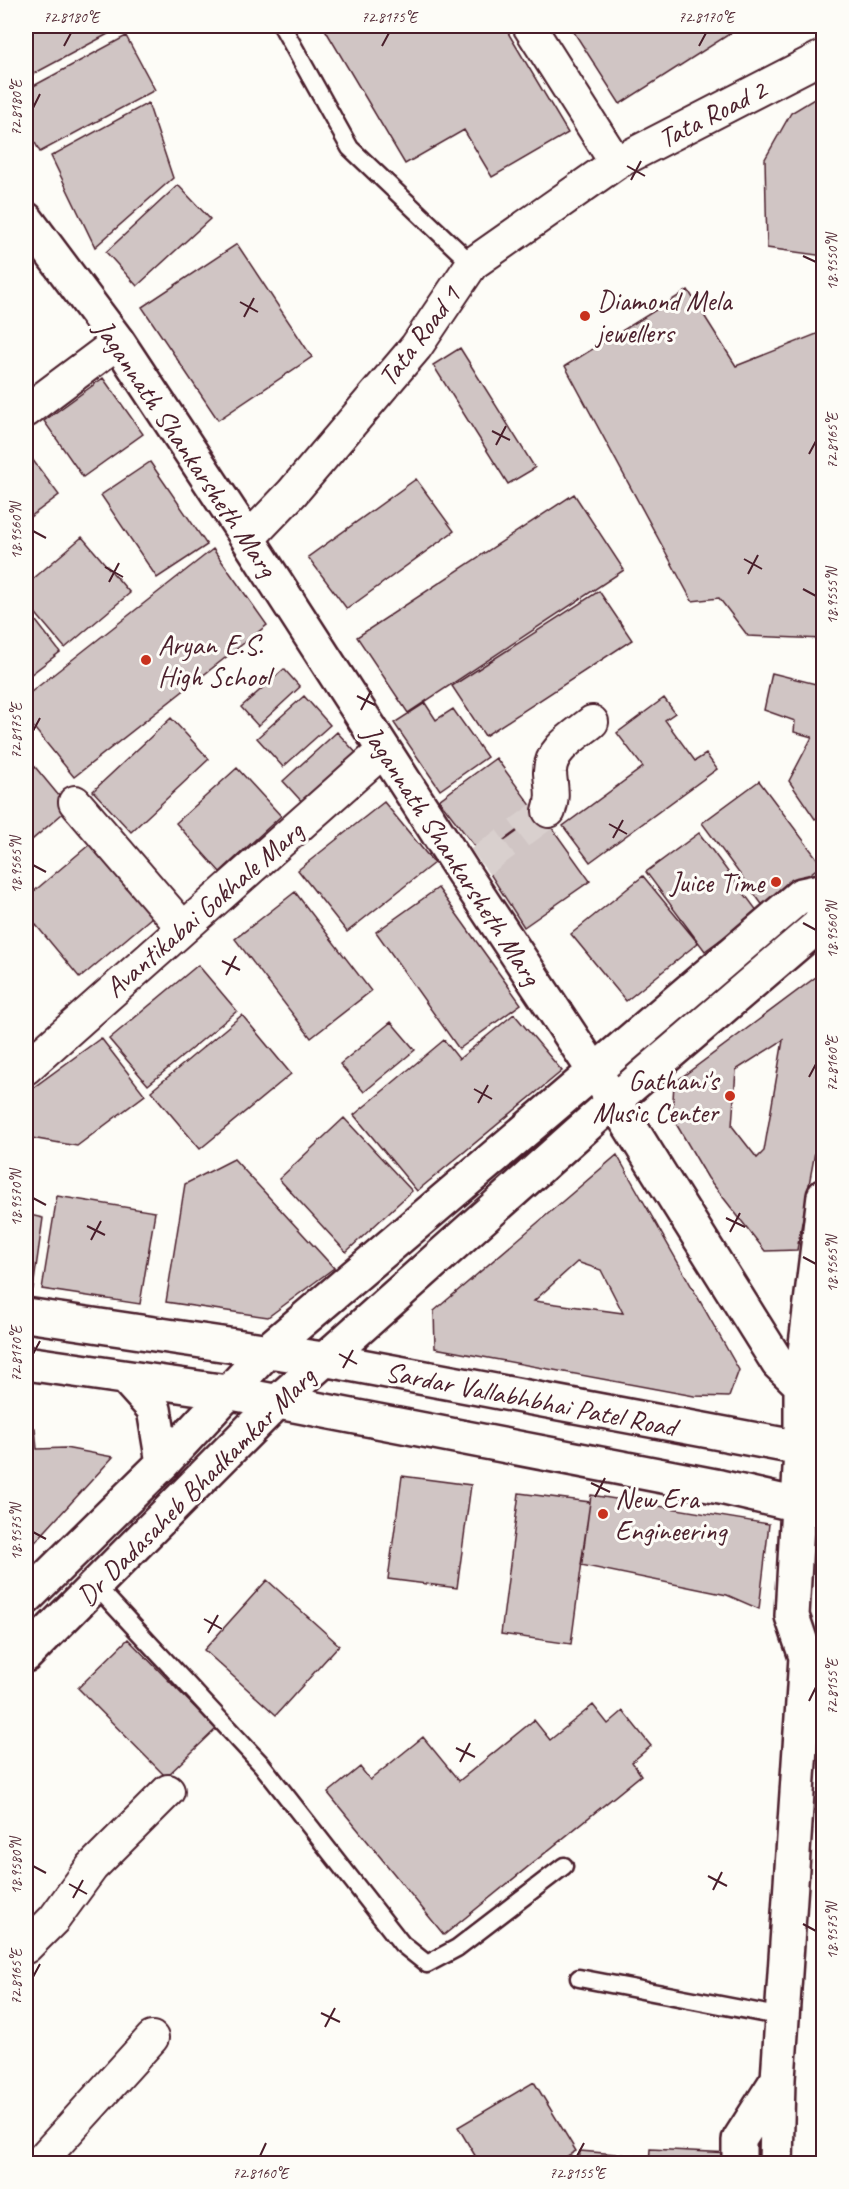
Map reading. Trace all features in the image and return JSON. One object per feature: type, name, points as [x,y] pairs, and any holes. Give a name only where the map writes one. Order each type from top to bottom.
[{"type":"main road","name":"Jagannath Shankarsheth Marg","points":[[26,219],[118,342],[384,750],[472,868],[593,1070],[778,1363],[812,1386]]},
{"type":"main road","name":"Dr Dadasaheb Bhadkamkar Marg","points":[[26,1598],[163,1463],[268,1350],[593,1070],[801,895],[824,890]]},
{"type":"main road","name":"Dr Dadasaheb Bhadkamkar Marg","points":[[26,1655],[277,1401],[614,1101],[819,925],[824,913]]},
{"type":"main road","points":[[701,980],[725,1006]]},
{"type":"main road","points":[[776,2155],[778,2079],[815,1645],[792,1616],[811,1508],[812,1386],[824,1196]]},
{"type":"main road","points":[[425,1215],[451,1246]]},
{"type":"main road","name":"Sardar Vallabhbhai Patel Road","points":[[26,1315],[323,1359],[812,1451]]},
{"type":"main road","points":[[26,1363],[126,1378],[154,1409],[163,1463]]},
{"type":"main road","name":"Sardar Vallabhbhai Patel Road","points":[[126,1378],[277,1401],[811,1508]]},
{"type":"main road","points":[[739,2163],[739,2140],[778,2079]]},
{"type":"street","points":[[529,26],[616,163]]},
{"type":"street","name":"Tata Road 2","points":[[616,163],[824,56]]},
{"type":"street","name":"Tata Road 1","points":[[248,539],[292,493],[416,347],[472,264],[616,163]]},
{"type":"street","points":[[26,411],[118,342]]},
{"type":"street","points":[[549,811],[554,798],[551,762],[559,749],[592,722]]},
{"type":"street","name":"Avantikabai Gokhale Marg","points":[[26,1068],[384,750]]},
{"type":"street","points":[[75,802],[183,928]]},
{"type":"street","points":[[26,1947],[54,1919],[92,1867],[168,1791]]},
{"type":"street","points":[[38,2163],[152,2038]]},
{"type":"lane","points":[[282,26],[350,148],[472,264]]},
{"type":"lane","points":[[96,1586],[262,1765],[402,1944],[427,1964],[457,1948],[564,1866]]},
{"type":"lane","points":[[579,1978],[783,2017]]},
{"type":"building","points":[[26,26],[123,26],[26,78]]},
{"type":"building","points":[[323,26],[504,26],[568,133],[492,177],[464,130],[405,164]]},
{"type":"building","points":[[570,26],[742,26],[620,104]]},
{"type":"building","points":[[126,36],[155,90],[40,152],[26,126],[26,90]]},
{"type":"building","points":[[824,93],[824,256],[767,248],[765,159],[791,113]]},
{"type":"building","points":[[148,103],[173,178],[95,247],[51,156]]},
{"type":"building","points":[[178,185],[210,219],[137,286],[106,252]]},
{"type":"building","points":[[237,244],[312,357],[218,420],[142,307]]},
{"type":"building","points":[[688,290],[736,366],[824,331],[824,639],[748,636],[719,598],[692,601],[565,366]]},
{"type":"building","points":[[460,348],[535,468],[508,484],[433,365]]},
{"type":"building","points":[[103,378],[143,434],[83,477],[44,421]]},
{"type":"building","points":[[26,451],[59,495],[26,520]]},
{"type":"building","points":[[150,462],[207,545],[157,578],[101,495]]},
{"type":"building","points":[[416,479],[454,531],[347,609],[308,557]]},
{"type":"building","points":[[574,494],[624,570],[408,713],[357,637]]},
{"type":"building","points":[[82,537],[130,593],[65,648],[26,602],[26,585]]},
{"type":"building","name":"Aryan E.S. High School","points":[[213,549],[267,625],[74,777],[26,718],[26,696]]},
{"type":"building","points":[[599,591],[632,640],[485,736],[452,686]]},
{"type":"building","points":[[26,608],[60,652],[26,678]]},
{"type":"building","points":[[284,669],[300,687],[258,726],[241,707]]},
{"type":"building","points":[[772,673],[824,686],[824,813],[815,819],[789,781],[812,737],[794,732],[795,721],[764,710]]},
{"type":"building","points":[[304,696],[330,725],[283,767],[257,738]]},
{"type":"building","points":[[664,698],[675,713],[665,720],[695,761],[706,754],[717,769],[590,862],[563,826],[643,767],[617,733]]},
{"type":"building","points":[[425,703],[436,720],[453,709],[487,757],[440,790],[394,723]]},
{"type":"building","points":[[171,718],[209,759],[131,832],[93,791]]},
{"type":"building","points":[[337,732],[358,755],[304,804],[283,781]]},
{"type":"building","points":[[26,756],[69,808],[26,845]]},
{"type":"building","points":[[496,758],[538,815],[482,856],[439,800]]},
{"type":"building","points":[[237,768],[281,816],[220,872],[176,823]]},
{"type":"building","points":[[759,781],[822,865],[764,907],[702,823]]},
{"type":"building","points":[[384,802],[434,863],[347,932],[298,870]]},
{"type":"building","points":[[542,814],[590,881],[524,927],[480,858]]},
{"type":"building","points":[[699,833],[758,912],[705,951],[646,872]]},
{"type":"building","points":[[96,839],[158,912],[80,978],[26,913],[26,898]]},
{"type":"building","points":[[643,876],[698,943],[626,1001],[571,934]]},
{"type":"building","points":[[438,888],[521,1004],[459,1049],[376,932]]},
{"type":"building","points":[[295,892],[371,991],[311,1038],[235,939]]},
{"type":"building","points":[[198,965],[237,1011],[148,1085],[109,1039]]},
{"type":"building","points":[[824,971],[824,1103],[797,1250],[765,1251],[708,1178],[672,1117],[674,1083]],"holes":[[[783,1040],[764,1151],[757,1158],[732,1126],[736,1070]]]},
{"type":"building","points":[[514,1014],[562,1071],[417,1191],[354,1115],[444,1040],[459,1059]]},
{"type":"building","points":[[242,1015],[291,1074],[200,1149],[151,1091]]},
{"type":"building","points":[[391,1022],[415,1050],[364,1092],[340,1064]]},
{"type":"building","points":[[101,1038],[145,1095],[77,1146],[26,1137],[26,1093]]},
{"type":"building","points":[[344,1118],[412,1191],[346,1252],[279,1179]]},
{"type":"building","points":[[617,1155],[739,1370],[729,1397],[694,1396],[435,1348],[434,1311]],"holes":[[[577,1262],[601,1270],[623,1313],[534,1301]]]},
{"type":"building","points":[[234,1159],[334,1268],[268,1317],[166,1302],[185,1184]]},
{"type":"building","points":[[57,1196],[155,1212],[140,1304],[42,1289]]},
{"type":"building","points":[[26,1214],[43,1218],[33,1289],[26,1288]]},
{"type":"building","points":[[26,1426],[35,1428],[37,1449],[65,1448],[113,1457],[26,1552]]},
{"type":"building","points":[[402,1476],[471,1485],[457,1588],[388,1579]]},
{"type":"building","points":[[519,1493],[590,1502],[571,1644],[501,1634]]},
{"type":"building","points":[[591,1495],[769,1524],[759,1609],[727,1595],[581,1565]]},
{"type":"building","points":[[267,1580],[339,1645],[276,1715],[204,1650]]},
{"type":"building","points":[[128,1639],[216,1729],[166,1777],[78,1688]]},
{"type":"building","points":[[593,1705],[608,1724],[623,1711],[651,1746],[632,1762],[641,1775],[444,1935],[328,1793],[360,1767],[370,1780],[423,1737],[459,1781],[534,1720],[550,1740]]},
{"type":"building","points":[[534,2082],[576,2151],[554,2164],[480,2164],[458,2127]]},
{"type":"building","points":[[650,2149],[731,2153],[730,2164],[649,2164]]},
{"type":"building","points":[[580,2151],[640,2156],[639,2164],[579,2164]]},
{"type":"tunnel","points":[[480,862],[549,811]]},
{"type":"place","name":"Diamond Mela jewellers","points":[[585,316]]},
{"type":"place","name":"Aryan E.S. High School","points":[[146,660]]},
{"type":"place","name":"Juice Time","points":[[776,882]]},
{"type":"place","name":"Gathani's Music Center","points":[[730,1096]]},
{"type":"place","name":"New Era Engineering","points":[[603,1514]]}]
